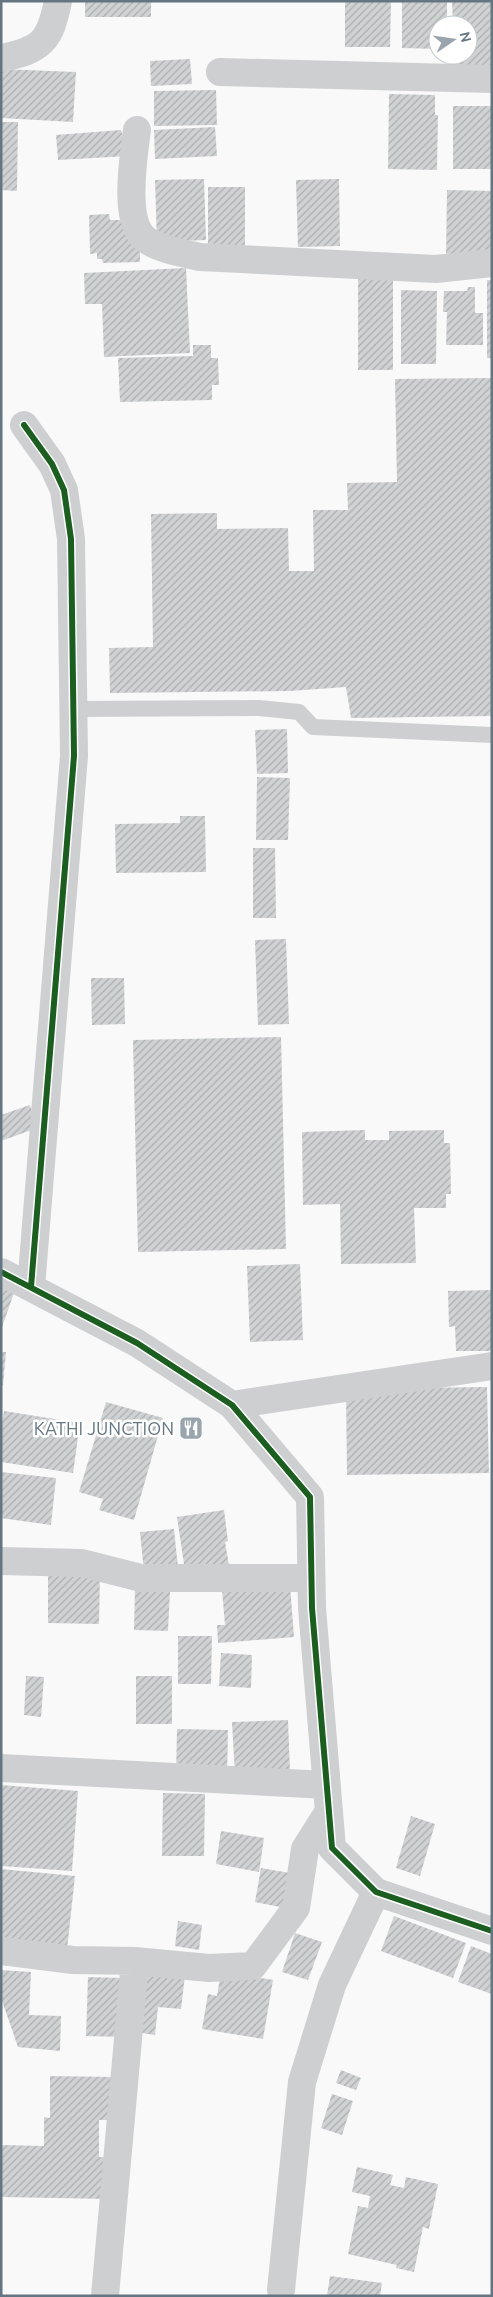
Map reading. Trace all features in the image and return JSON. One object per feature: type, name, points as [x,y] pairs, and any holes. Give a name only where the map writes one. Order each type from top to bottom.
[{"type":"street","points":[[1,58],[29,50],[45,41],[53,25],[58,1]]},
{"type":"street","points":[[220,72],[492,79]]},
{"type":"street","points":[[137,130],[130,190],[134,222],[146,240],[171,250],[200,257],[426,268],[492,263]]},
{"type":"street","points":[[24,424],[52,464],[64,490],[71,540],[74,756],[31,1287]]},
{"type":"street","points":[[1,1272],[137,1343],[232,1405],[310,1497],[312,1608],[332,1848],[376,1892],[492,1931]]},
{"type":"street","points":[[232,1405],[492,1366]]},
{"type":"street","points":[[1,1561],[82,1563],[141,1578],[311,1578]]},
{"type":"street","points":[[1,1768],[328,1798]]},
{"type":"street","points":[[1,1951],[73,1960],[134,1961],[209,1968],[253,1966],[296,1908],[305,1849],[328,1798]]},
{"type":"street","points":[[281,2290],[302,2082],[332,1985],[376,1892]]},
{"type":"street","points":[[105,2296],[134,1961]]},
{"type":"lane","points":[[73,709],[259,708],[299,712],[313,727],[492,736]]},
{"type":"building","points":[[85,1],[151,1],[151,17],[85,17]]},
{"type":"building","points":[[345,1],[391,1],[390,47],[345,47]]},
{"type":"building","points":[[402,1],[447,1],[447,15],[428,15],[428,49],[402,48]]},
{"type":"building","points":[[452,1],[492,1],[492,68],[455,70],[455,65],[478,65],[478,15],[453,15]]},
{"type":"building","points":[[190,59],[192,84],[151,86],[150,61]]},
{"type":"building","points":[[1,69],[76,72],[73,122],[1,118]]},
{"type":"building","points":[[216,90],[217,125],[154,126],[154,91]]},
{"type":"building","points":[[389,94],[435,95],[435,115],[438,115],[437,170],[388,169]]},
{"type":"building","points":[[453,106],[492,106],[492,169],[453,169]]},
{"type":"building","points":[[1,122],[18,122],[17,191],[1,190]]},
{"type":"building","points":[[215,127],[217,156],[155,159],[154,130]]},
{"type":"building","points":[[121,130],[128,156],[58,160],[56,135]]},
{"type":"building","points":[[204,179],[206,240],[157,242],[155,180]]},
{"type":"building","points":[[339,179],[340,246],[298,247],[296,180]]},
{"type":"building","points":[[208,187],[245,187],[245,245],[208,245]]},
{"type":"building","points":[[447,190],[492,191],[492,258],[446,258]]},
{"type":"building","points":[[109,214],[110,220],[132,220],[140,241],[140,262],[103,263],[102,259],[97,259],[97,253],[90,254],[89,215]]},
{"type":"building","points":[[186,268],[190,353],[104,357],[102,304],[85,304],[84,273]]},
{"type":"building","points":[[358,279],[393,279],[393,370],[358,370]]},
{"type":"building","points":[[487,280],[492,280],[492,358],[487,358]]},
{"type":"building","points":[[468,287],[475,287],[475,313],[483,313],[483,345],[446,345],[447,312],[443,312],[444,291],[467,291]]},
{"type":"building","points":[[401,290],[437,291],[436,364],[401,364]]},
{"type":"building","points":[[193,345],[211,345],[211,358],[218,358],[219,385],[212,385],[212,400],[120,402],[118,358],[193,356]]},
{"type":"building","points":[[492,378],[492,716],[351,718],[346,687],[289,691],[110,693],[109,648],[153,647],[151,514],[217,513],[217,529],[288,528],[289,571],[314,571],[313,510],[348,510],[347,483],[397,482],[395,379]]},
{"type":"building","points":[[287,729],[288,773],[257,774],[255,730]]},
{"type":"building","points":[[257,777],[290,778],[288,840],[256,840]]},
{"type":"building","points":[[180,816],[205,816],[206,872],[116,873],[115,824],[180,823]]},
{"type":"building","points":[[253,848],[275,848],[276,918],[253,918]]},
{"type":"building","points":[[286,939],[289,1024],[258,1025],[255,940]]},
{"type":"building","points":[[91,978],[124,978],[125,1024],[92,1025]]},
{"type":"building","points":[[281,1037],[286,1249],[138,1252],[133,1040]]},
{"type":"building","points":[[30,1105],[37,1128],[1,1141],[1,1115]]},
{"type":"building","points":[[365,1130],[365,1140],[389,1140],[389,1131],[444,1130],[444,1143],[450,1143],[451,1194],[446,1194],[446,1208],[414,1208],[416,1263],[341,1264],[340,1204],[303,1205],[302,1132]]},
{"type":"building","points":[[300,1264],[303,1340],[250,1342],[247,1266]]},
{"type":"building","points":[[1,1278],[14,1293],[2,1327],[1,1327]]},
{"type":"building","points":[[492,1290],[492,1351],[456,1351],[455,1326],[449,1327],[448,1291]]},
{"type":"building","points":[[1,1352],[6,1352],[3,1385],[1,1385]]},
{"type":"building","points":[[487,1387],[489,1473],[347,1475],[346,1389]]},
{"type":"building","points":[[106,1402],[163,1418],[134,1520],[99,1510],[103,1499],[79,1492]]},
{"type":"building","points":[[4,1411],[80,1423],[73,1473],[1,1462],[1,1431]]},
{"type":"building","points":[[1,1472],[56,1478],[51,1525],[1,1518]]},
{"type":"building","points":[[224,1510],[228,1541],[225,1542],[229,1565],[185,1571],[177,1517]]},
{"type":"building","points":[[174,1529],[178,1568],[144,1572],[140,1532]]},
{"type":"building","points":[[48,1568],[100,1576],[99,1624],[48,1623]]},
{"type":"building","points":[[290,1585],[294,1637],[218,1643],[217,1625],[225,1625],[222,1590]]},
{"type":"building","points":[[135,1590],[170,1592],[168,1631],[134,1630]]},
{"type":"building","points":[[178,1636],[212,1636],[211,1684],[178,1684]]},
{"type":"building","points":[[221,1653],[252,1655],[251,1688],[219,1686]]},
{"type":"building","points":[[26,1676],[44,1677],[41,1717],[24,1715]]},
{"type":"building","points":[[136,1676],[172,1676],[172,1724],[136,1724]]},
{"type":"building","points":[[288,1720],[290,1773],[235,1775],[232,1722]]},
{"type":"building","points":[[177,1729],[228,1730],[227,1777],[176,1775]]},
{"type":"building","points":[[1,1785],[78,1791],[72,1871],[1,1866]]},
{"type":"building","points":[[163,1793],[205,1794],[204,1856],[162,1856]]},
{"type":"building","points":[[411,1816],[435,1824],[420,1876],[396,1868]]},
{"type":"building","points":[[221,1831],[264,1838],[259,1872],[216,1864]]},
{"type":"building","points":[[261,1868],[290,1873],[285,1908],[255,1902]]},
{"type":"building","points":[[1,1869],[75,1876],[67,1950],[1,1943]]},
{"type":"building","points":[[394,1916],[466,1943],[453,1978],[381,1951]]},
{"type":"building","points":[[178,1921],[202,1925],[199,1950],[175,1946]]},
{"type":"building","points":[[295,1933],[322,1942],[308,1980],[282,1972]]},
{"type":"building","points":[[471,1946],[492,1954],[492,1994],[458,1982]]},
{"type":"building","points":[[1,1970],[31,1972],[29,2015],[61,2016],[60,2051],[18,2047],[1,1998]]},
{"type":"building","points":[[141,1970],[185,1975],[181,2009],[158,2007],[155,2035],[134,2032]]},
{"type":"building","points":[[221,1971],[273,1980],[263,2039],[202,2029],[208,1994],[217,1996]]},
{"type":"building","points":[[88,1977],[123,1978],[122,2037],[86,2036]]},
{"type":"building","points":[[341,2070],[361,2078],[356,2090],[336,2083]]},
{"type":"building","points":[[50,2076],[114,2077],[114,2120],[99,2120],[99,2157],[109,2157],[108,2199],[1,2197],[1,2145],[44,2146],[44,2117],[50,2118]]},
{"type":"building","points":[[332,2094],[353,2101],[342,2135],[321,2128]]},
{"type":"building","points":[[357,2167],[393,2175],[390,2185],[404,2188],[406,2177],[438,2184],[429,2229],[423,2227],[414,2272],[396,2268],[397,2265],[348,2254],[358,2206],[368,2208],[370,2196],[352,2192]]},
{"type":"building","points":[[330,2276],[382,2283],[380,2296],[327,2296]]},
{"type":"cycle path","points":[[24,425],[52,464],[64,490],[71,539],[74,756],[31,1287]]},
{"type":"cycle path","points":[[1,1272],[137,1343],[232,1405],[310,1497],[312,1608],[332,1848],[376,1892],[492,1931]]},
{"type":"place","name":"KATHI JUNCTION","points":[[191,1428]]}]
